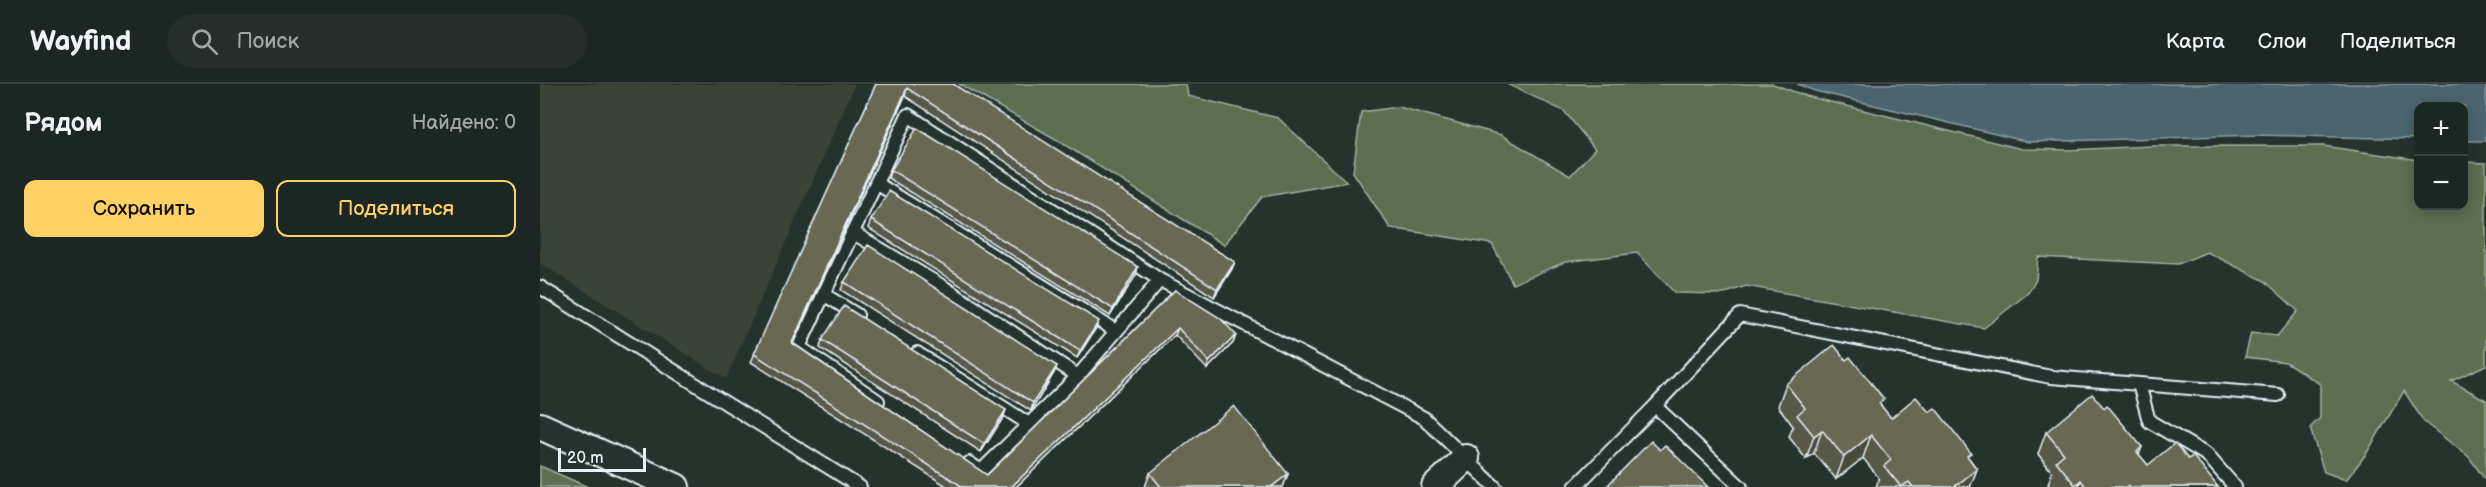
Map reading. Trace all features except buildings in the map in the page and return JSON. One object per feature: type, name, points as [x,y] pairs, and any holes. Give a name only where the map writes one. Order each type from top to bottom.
[{"type":"street","points":[[540,426],[676,487]]},
{"type":"street","points":[[1435,487],[1466,458]]},
{"type":"lane","points":[[885,406],[799,347],[908,115],[1160,280],[1424,418],[1495,487]]},
{"type":"lane","points":[[876,183],[1116,331]]},
{"type":"lane","points":[[852,232],[945,288],[1078,376]]},
{"type":"lane","points":[[962,458],[981,471],[1078,376],[1160,280]]},
{"type":"lane","points":[[540,287],[860,487]]},
{"type":"lane","points":[[825,295],[864,319]]},
{"type":"lane","points":[[1575,487],[1740,315],[2051,376],[2278,395]]},
{"type":"lane","points":[[903,344],[1029,424]]},
{"type":"lane","points":[[2139,384],[2149,421],[2207,455],[2235,487]]},
{"type":"lane","points":[[1654,406],[1741,487]]},
{"type":"shaded area","points":[[540,84],[855,84],[726,379],[540,263]]},
{"type":"green space","points":[[959,84],[1186,84],[1188,96],[1278,118],[1347,182],[1262,197],[1224,245],[1054,138]]},
{"type":"green space","points":[[1507,84],[1773,84],[1806,96],[2022,149],[2323,146],[2414,159],[2414,210],[2468,210],[2468,162],[2486,163],[2486,365],[2451,381],[2486,400],[2486,481],[2469,457],[2424,422],[2404,391],[2366,454],[2346,480],[2324,472],[2310,428],[2320,418],[2320,384],[2286,362],[2245,357],[2251,333],[2277,336],[2298,311],[2265,281],[2207,252],[2178,264],[2038,257],[2036,280],[2028,293],[1984,328],[1746,286],[1723,294],[1675,293],[1637,253],[1565,262],[1513,284],[1492,244],[1390,228],[1353,172],[1361,112],[1399,107],[1501,135],[1570,176],[1595,149],[1564,111]]},
{"type":"green space","points":[[540,466],[588,487],[540,487]]},
{"type":"water","points":[[1797,84],[2486,84],[2486,141],[2468,141],[2468,102],[2414,102],[2414,139],[2258,135],[2029,142],[1815,91]]}]
